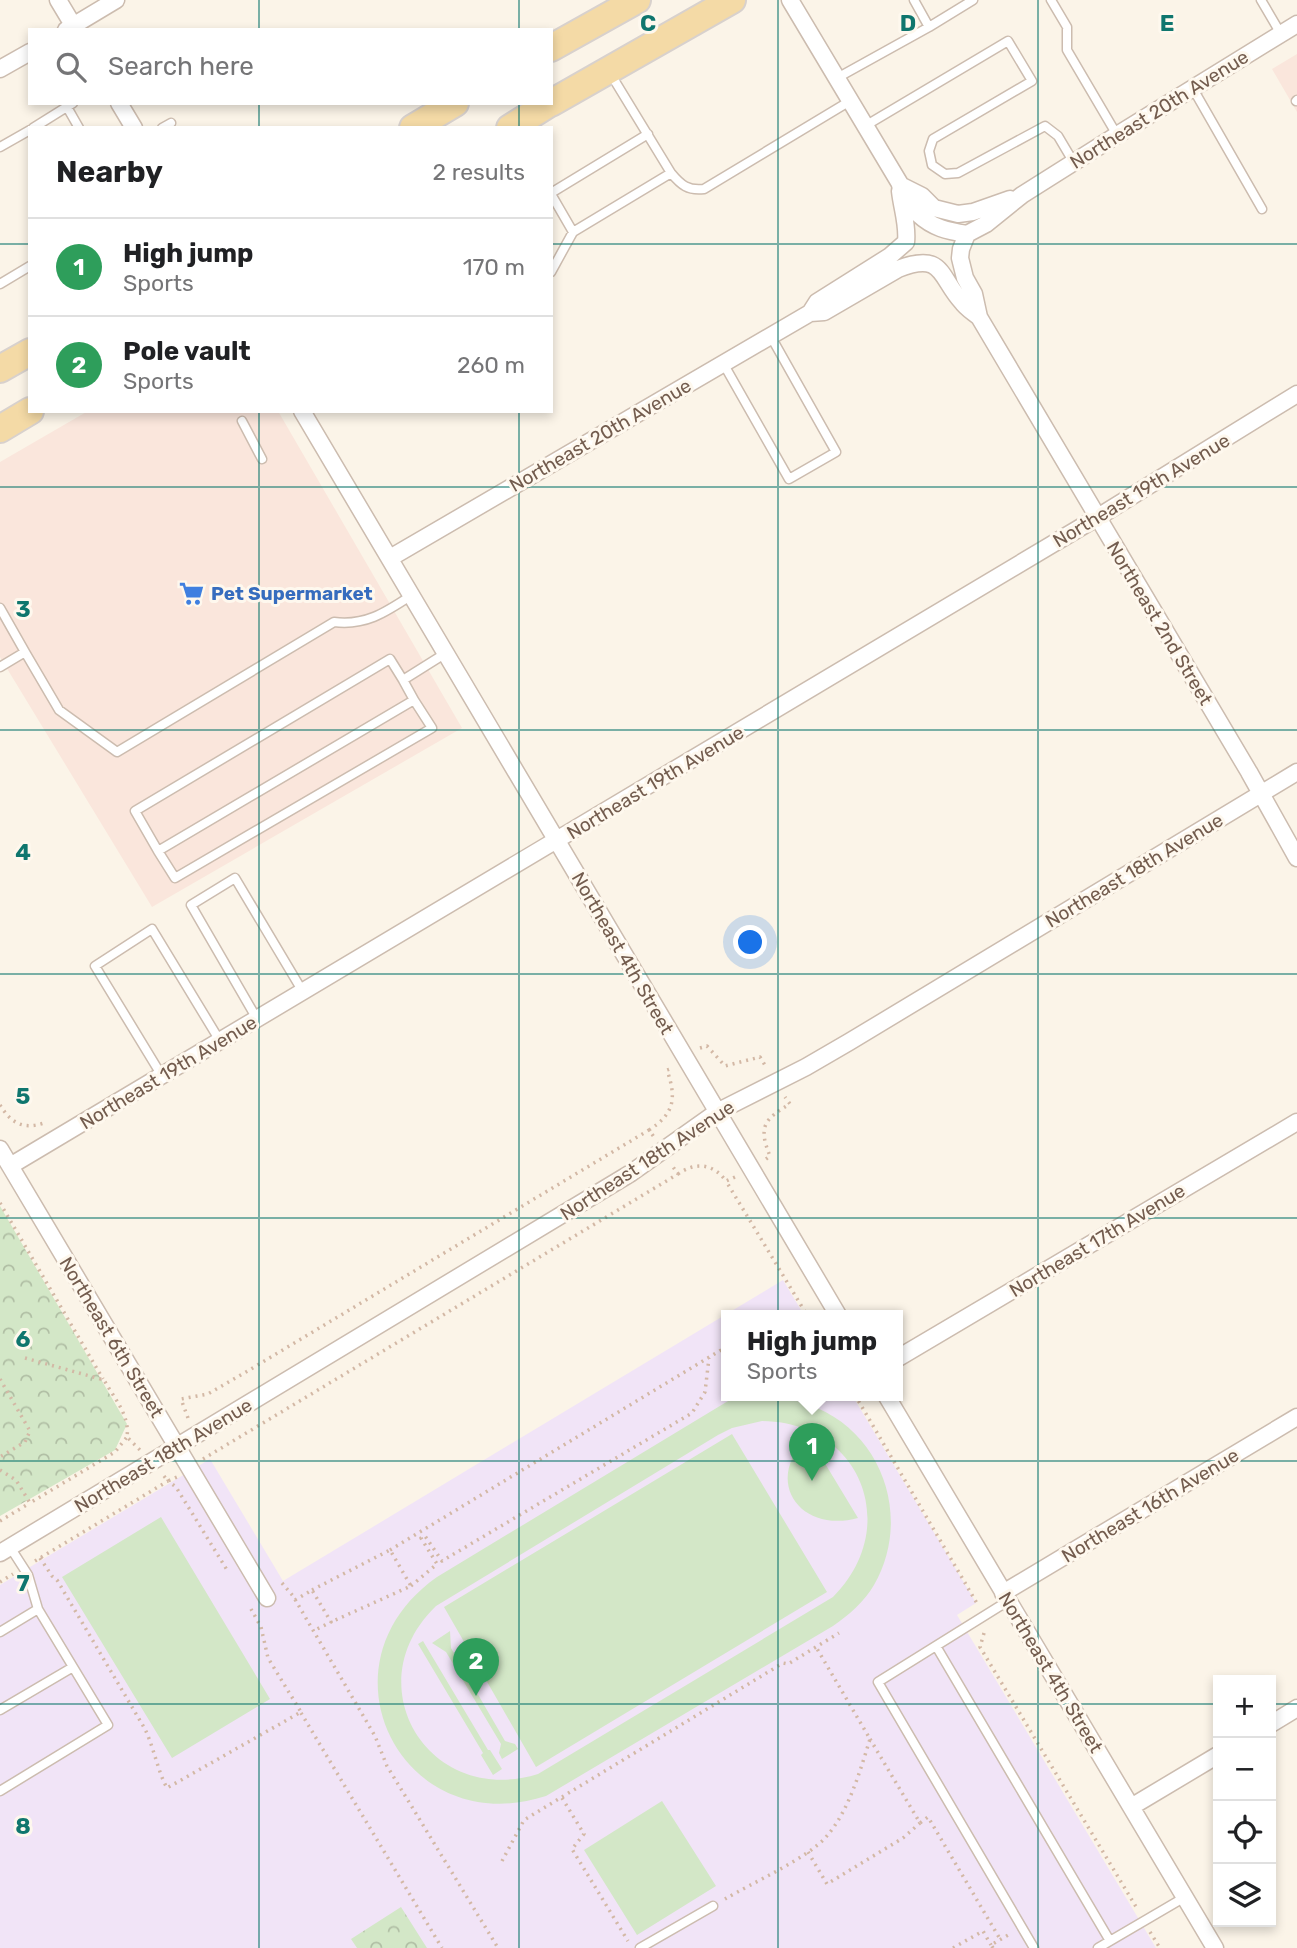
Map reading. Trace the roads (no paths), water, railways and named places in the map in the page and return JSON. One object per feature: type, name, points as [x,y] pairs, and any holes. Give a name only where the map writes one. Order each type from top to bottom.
[{"type":"main road","points":[[553,47],[637,0]]},
{"type":"main road","points":[[553,102],[732,0]]},
{"type":"main road","points":[[416,126],[452,105]]},
{"type":"main road","points":[[513,126],[548,105]]},
{"type":"main road","points":[[2,364],[28,353]]},
{"type":"main road","points":[[0,429],[28,412]]},
{"type":"street","points":[[58,0],[72,28],[116,0]]},
{"type":"street","points":[[790,0],[918,214],[942,230],[967,234],[986,224],[1022,195]]},
{"type":"street","name":"Northeast 20th Avenue","points":[[1022,195],[1297,24]]},
{"type":"street","points":[[0,69],[28,53]]},
{"type":"street","points":[[120,105],[133,126]]},
{"type":"street","points":[[899,185],[922,196],[934,208],[958,214],[973,212],[1022,195]]},
{"type":"street","name":"Northeast 20th Avenue","points":[[810,313],[817,302],[890,256],[905,242],[906,222],[899,185]]},
{"type":"street","name":"Northeast 2nd Street","points":[[967,234],[960,258],[965,278],[974,294],[979,317],[1297,858]]},
{"type":"street","name":"Northeast 20th Avenue","points":[[390,558],[810,313],[824,312],[909,265],[934,266]]},
{"type":"street","name":"Northeast 2nd Street","points":[[934,266],[943,273],[961,302],[979,317]]},
{"type":"street","name":"Northeast 19th Avenue","points":[[10,1166],[1098,517],[1297,394]]},
{"type":"street","name":"Northeast 4th Street","points":[[303,413],[835,1310]]},
{"type":"street","name":"Northeast 18th Avenue","points":[[5,1550],[631,1172],[717,1112],[849,1042],[1297,772]]},
{"type":"street","name":"Northeast 17th Avenue","points":[[903,1355],[1297,1122]]},
{"type":"street","name":"Northeast 6th Street","points":[[0,1149],[267,1598]]},
{"type":"street","name":"Northeast 4th Street","points":[[890,1401],[1215,1948]]},
{"type":"street","name":"Northeast 16th Avenue","points":[[1006,1597],[1297,1417]]},
{"type":"street","points":[[1276,1721],[1297,1708]]},
{"type":"street","points":[[1131,1807],[1213,1758]]},
{"type":"lane","points":[[914,0],[929,27]]},
{"type":"lane","points":[[837,78],[973,0]]},
{"type":"lane","points":[[1051,0],[1067,27],[1068,50],[1117,135]]},
{"type":"lane","points":[[1261,0],[1281,34]]},
{"type":"lane","points":[[865,126],[1008,41],[1032,81],[933,139],[929,151],[932,165],[945,174],[958,173],[1045,126],[1058,136],[1074,163]]},
{"type":"lane","points":[[608,69],[671,173],[686,188],[693,190],[704,189],[850,101]]},
{"type":"lane","points":[[1192,87],[1262,209]]},
{"type":"lane","points":[[36,126],[70,105],[78,126]]},
{"type":"lane","points":[[166,126],[171,123]]},
{"type":"lane","points":[[0,147],[28,131]]},
{"type":"lane","points":[[553,192],[648,134]]},
{"type":"lane","points":[[553,268],[573,232],[671,173]]},
{"type":"lane","points":[[553,197],[573,232]]},
{"type":"lane","points":[[0,284],[28,267]]},
{"type":"lane","points":[[723,363],[789,479],[836,452],[770,335]]},
{"type":"lane","points":[[242,421],[262,459]]},
{"type":"lane","points":[[0,608],[59,710],[117,752],[334,622],[359,623],[374,619],[412,595]]},
{"type":"lane","points":[[0,667],[25,652]]},
{"type":"lane","points":[[402,680],[446,653]]},
{"type":"lane","points":[[390,659],[414,700],[432,728],[175,878],[135,811],[390,659]]},
{"type":"lane","points":[[158,851],[414,700]]},
{"type":"lane","points":[[257,1019],[191,905],[235,878],[303,992]]},
{"type":"lane","points":[[162,1076],[95,966],[152,929],[220,1041]]},
{"type":"lane","points":[[0,1791],[108,1725],[38,1609],[28,1576],[5,1550]]},
{"type":"lane","points":[[1006,1597],[983,1617],[878,1682],[1034,1948]]},
{"type":"lane","points":[[0,1632],[38,1609]]},
{"type":"lane","points":[[936,1646],[1111,1941]]},
{"type":"lane","points":[[0,1710],[73,1667]]},
{"type":"lane","points":[[1098,1948],[1185,1897]]},
{"type":"lane","points":[[640,1948],[713,1906]]},
{"type":"place","name":"Pet Supermarket","points":[[191,593]]},
{"type":"place","name":"High jump","points":[[812,1481]]},
{"type":"place","name":"Pole vault","points":[[476,1696]]}]
